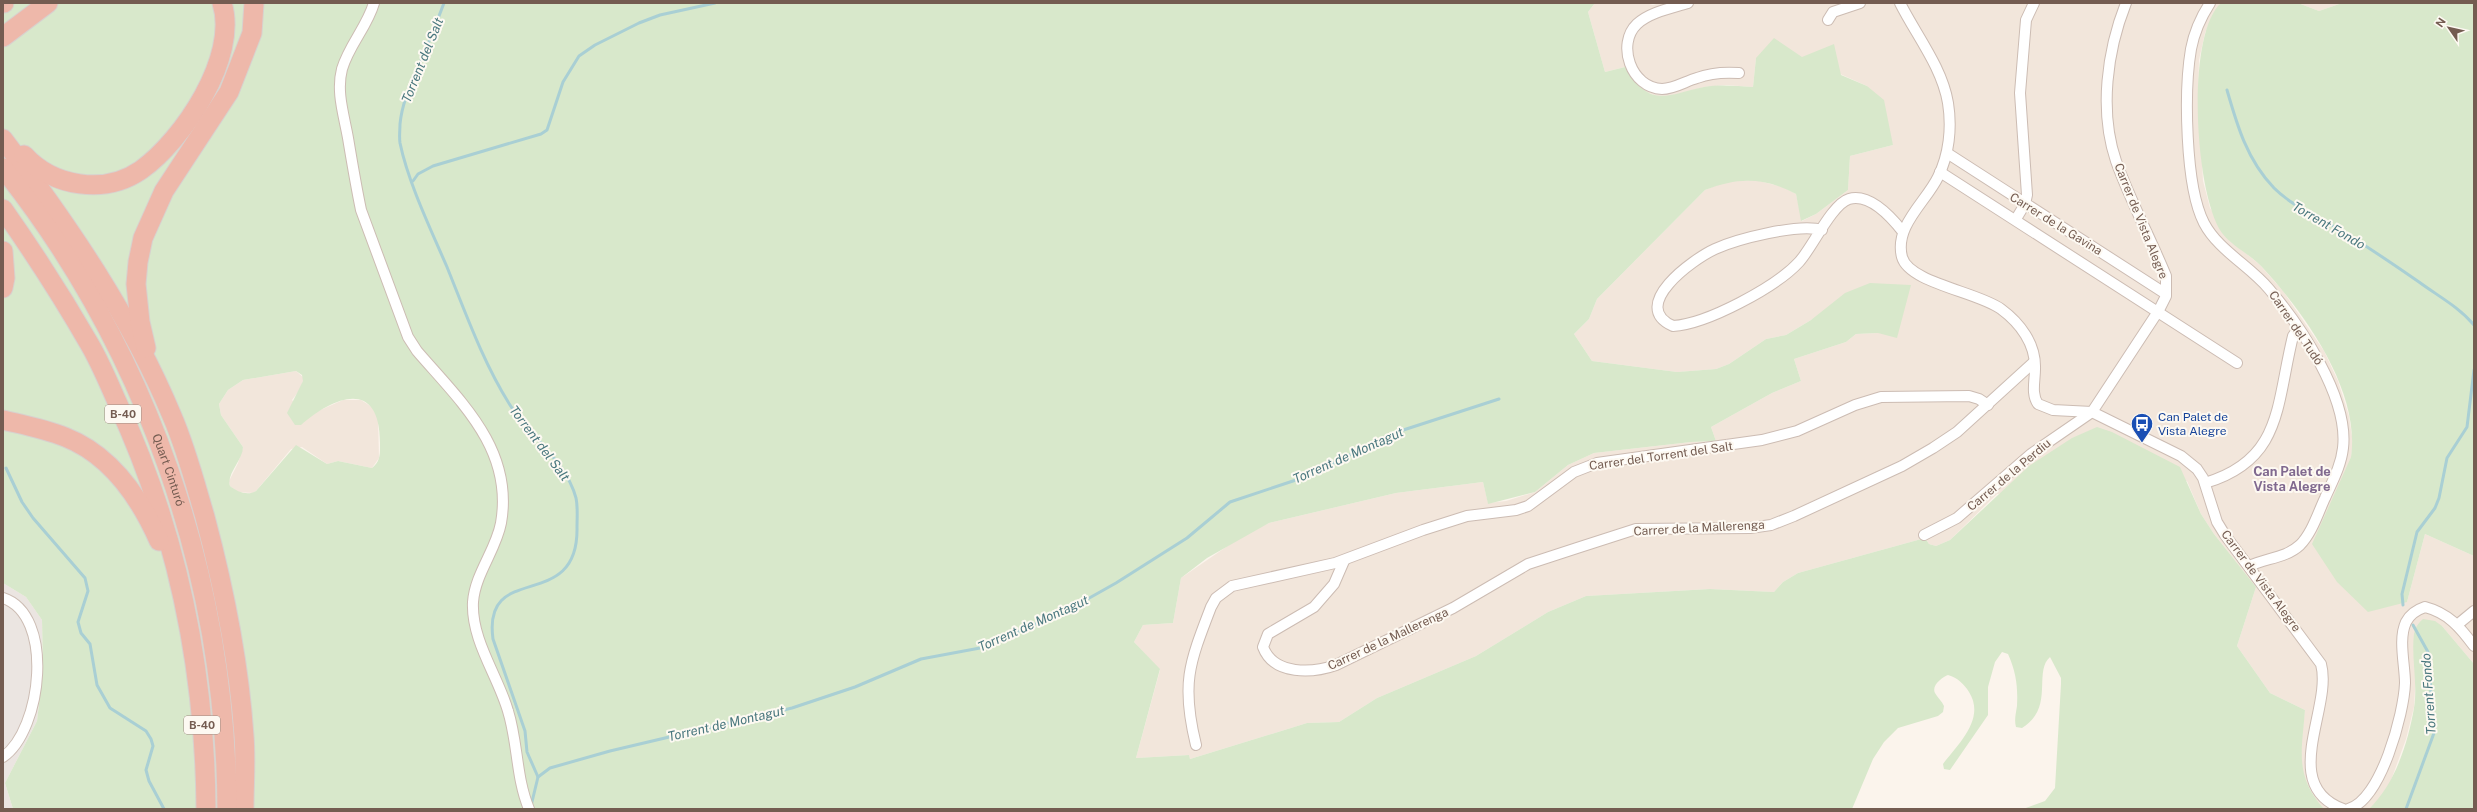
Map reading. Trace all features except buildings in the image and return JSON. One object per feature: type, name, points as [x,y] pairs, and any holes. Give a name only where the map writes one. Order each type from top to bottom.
[{"type":"highway","points":[[3,37],[48,3]]},
{"type":"highway","points":[[3,134],[29,160],[48,173],[71,183],[100,185],[121,179],[140,170],[170,143],[208,85],[225,39],[226,22],[222,3]]},
{"type":"highway","points":[[243,51],[246,22],[245,3]]},
{"type":"highway","points":[[151,369],[137,299],[138,262],[143,238],[164,191],[229,92],[243,51],[252,33],[254,3]]},
{"type":"highway","points":[[3,139],[60,216],[91,263],[151,369],[173,417],[192,471],[221,581],[230,624],[244,736],[244,809]]},
{"type":"highway","name":"Quart Cinturó","points":[[3,168],[45,224],[90,293],[133,378],[171,475],[196,558],[209,616],[222,710],[227,809]]},
{"type":"highway","name":"Quart Cinturó","points":[[3,209],[37,258],[91,346],[131,432],[172,546],[186,601],[190,641],[200,701],[206,809]]},
{"type":"highway","points":[[3,251],[5,278],[3,288]]},
{"type":"highway","points":[[3,420],[67,438],[106,464],[125,483],[147,515],[162,547],[180,613],[190,641]]},
{"type":"street","points":[[374,3],[369,18],[347,56],[341,81],[343,119],[357,192],[361,210],[408,337],[417,351],[484,432],[492,448],[501,477],[503,496],[501,522],[475,592],[474,618],[486,657],[508,712],[529,809]]},
{"type":"street","points":[[1688,3],[1648,16],[1636,24],[1629,36],[1627,46],[1629,59],[1634,71],[1646,83],[1661,89],[1709,74],[1739,73]]},
{"type":"street","points":[[1828,20],[1833,12],[1860,3]]},
{"type":"street","points":[[1900,3],[1938,72],[1946,93],[1949,119],[1947,154],[1940,172],[1903,232],[1900,249],[1902,259],[1911,271],[1920,276],[1972,294],[1999,307],[2019,325],[2031,344],[2034,362],[2033,394],[2038,404],[2044,408],[2053,410],[2092,412]]},
{"type":"street","points":[[2016,219],[2025,204],[2027,175],[2020,93],[2026,20],[2034,3]]},
{"type":"street","name":"Carrer de Vista Alegre","points":[[2126,3],[2117,28],[2108,68],[2110,131],[2116,160],[2166,276],[2166,294],[2158,312],[2092,412],[2182,456],[2197,469],[2205,483],[2217,522],[2321,664],[2324,679],[2312,741],[2311,767],[2320,790],[2328,799],[2343,809]]},
{"type":"street","name":"Carrer del Tudó","points":[[2210,3],[2192,48],[2187,88],[2189,158],[2198,208],[2209,232],[2268,287],[2317,357],[2332,389],[2343,436],[2342,456],[2319,511],[2300,544],[2282,556],[2262,560],[2249,566]]},
{"type":"street","name":"Carrer de la Gavina","points":[[1947,154],[2166,294]]},
{"type":"street","name":"Carrer de la Gavina","points":[[1940,172],[2016,219],[2237,363]]},
{"type":"street","points":[[1822,230],[1802,228],[1739,240],[1697,258],[1673,280],[1663,292],[1657,309],[1659,315],[1667,323],[1681,325],[1704,319],[1747,298],[1787,273],[1798,263],[1822,230],[1840,205],[1848,199],[1856,198],[1872,204],[1885,213],[1903,232]]},
{"type":"street","points":[[2205,483],[2236,471],[2246,465],[2265,444],[2274,418],[2294,336],[2298,329]]},
{"type":"street","name":"Carrer de la Mallerenga","points":[[1344,561],[1334,584],[1314,608],[1268,634],[1263,647],[1272,661],[1294,670],[1308,671],[1336,665],[1453,608],[1528,564],[1636,529],[1717,529],[1771,525],[1902,466],[1957,432],[2034,362]]},
{"type":"street","name":"Carrer del Torrent del Salt","points":[[1196,745],[1189,710],[1188,682],[1190,668],[1205,622],[1216,598],[1232,586],[1344,561],[1423,530],[1455,520],[1528,506],[1574,472],[1597,463],[1762,440],[1797,431],[1855,405],[1881,397],[1969,396],[1979,399],[1988,405]]},
{"type":"street","name":"Carrer de la Perdiu","points":[[1924,535],[1957,518],[2031,454],[2092,412]]},
{"type":"street","points":[[3,598],[18,607],[26,617],[34,642],[38,680],[29,719],[21,736],[3,757]]},
{"type":"street","points":[[2348,809],[2360,803],[2371,788],[2387,756],[2396,731],[2402,712],[2405,684],[2404,635],[2406,623],[2411,614],[2425,607],[2442,613],[2458,625],[2474,646]]},
{"type":"street","points":[[2458,625],[2474,611]]},
{"type":"shaded area","points":[[1595,3],[1645,3],[1653,5],[1660,3],[2221,3],[2213,14],[2205,33],[2199,60],[2198,93],[2203,181],[2210,208],[2238,247],[2259,264],[2283,291],[2324,351],[2338,381],[2349,416],[2353,443],[2351,457],[2345,473],[2407,602],[2425,534],[2474,556],[2474,664],[2442,626],[2416,672],[2414,707],[2406,739],[2390,783],[2380,798],[2369,809],[2324,809],[2316,800],[2304,778],[2301,764],[2300,751],[2305,710],[2270,693],[2237,646],[2256,587],[2214,534],[2201,514],[2187,481],[1997,494],[1950,540],[1936,546],[1929,544],[1925,538],[1798,573],[1783,582],[1774,592],[1710,589],[1586,596],[1548,612],[1476,656],[1377,698],[1339,722],[1307,723],[1190,759],[1189,755],[1136,758],[1160,670],[1134,642],[1143,625],[1173,623],[1181,578],[1245,534],[1269,523],[1396,493],[1483,482],[1488,503],[1506,501],[1535,492],[1568,465],[1594,453],[1691,442],[1716,441],[1711,427],[1772,393],[1801,381],[1794,359],[1846,342],[1856,334],[1878,333],[1910,285],[1811,320],[1786,335],[1766,339],[1729,364],[1716,369],[1677,372],[1592,361],[1574,334],[1589,319],[1597,299],[1705,190],[1727,181],[1755,180],[1783,187],[1796,194],[1802,221],[1816,214],[1848,190],[1850,156],[1893,145],[1867,86],[1802,57],[1756,58],[1753,87],[1726,85],[1705,87],[1662,98],[1646,92],[1635,82],[1625,67],[1605,72],[1588,12]]},
{"type":"shaded area","points":[[2298,3],[2342,3],[2319,11]]},
{"type":"shaded area","points":[[296,371],[304,378],[301,388],[292,400],[308,418],[318,411],[343,400],[361,400],[372,407],[378,418],[379,458],[372,468],[338,461],[327,464],[302,447],[291,449],[256,491],[253,493],[237,492],[230,486],[229,481],[238,463],[243,447],[221,415],[219,404],[228,390],[243,380]]},
{"type":"shaded area","points":[[3,583],[26,597],[42,620],[43,670],[37,721],[5,783],[13,809],[3,809]]},
{"type":"green space","points":[[3,3],[1595,3],[1588,12],[1605,72],[1625,67],[1634,80],[1643,89],[1651,94],[1659,96],[1710,86],[1753,87],[1756,58],[1774,38],[1802,57],[1834,44],[1841,75],[1867,86],[1884,100],[1893,145],[1850,156],[1848,190],[1816,214],[1801,221],[1796,194],[1773,184],[1740,181],[1705,190],[1597,299],[1589,319],[1574,334],[1592,361],[1677,372],[1716,369],[1729,364],[1766,339],[1786,335],[1811,320],[1845,293],[1870,283],[1911,285],[1897,338],[1878,333],[1856,334],[1846,342],[1794,359],[1801,381],[1772,393],[1711,427],[1716,441],[1691,442],[1594,453],[1568,465],[1535,492],[1488,504],[1483,482],[1396,493],[1269,523],[1207,558],[1181,578],[1173,623],[1143,625],[1134,642],[1160,669],[1136,758],[1189,755],[1190,759],[1307,723],[1339,722],[1377,698],[1476,656],[1548,612],[1586,596],[1710,589],[1774,592],[1783,582],[1798,573],[1925,538],[1929,544],[1936,546],[1950,540],[2029,466],[2072,438],[2097,427],[2112,432],[2180,467],[2201,514],[2214,534],[2256,587],[2237,646],[2270,693],[2305,710],[2302,750],[2304,774],[2314,797],[2324,809],[2023,809],[2045,801],[2055,788],[2061,678],[2050,657],[2045,664],[2043,672],[2041,701],[2038,711],[2032,720],[2022,728],[2016,727],[2016,679],[2008,654],[2002,652],[1995,662],[1988,687],[1988,715],[1950,770],[1944,769],[1943,764],[1968,731],[1974,712],[1973,702],[1967,689],[1958,680],[1948,675],[1936,684],[1934,690],[1944,706],[1943,712],[1938,716],[1898,728],[1884,742],[1873,759],[1852,809],[13,809],[5,783],[37,721],[43,670],[42,620],[26,597],[3,583]],"holes":[[[296,371],[302,375],[303,381],[287,413],[295,425],[301,425],[327,406],[340,401],[353,399],[364,401],[372,409],[378,422],[380,450],[377,463],[372,468],[338,461],[327,464],[296,445],[256,491],[243,493],[236,490],[230,486],[229,481],[243,447],[221,415],[219,404],[228,390],[243,380]]]},
{"type":"green space","points":[[2221,3],[2298,3],[2319,11],[2342,3],[2474,3],[2474,556],[2425,534],[2407,602],[2368,612],[2337,582],[2312,544],[2351,457],[2352,432],[2347,406],[2338,380],[2326,354],[2311,329],[2295,306],[2261,266],[2226,238],[2213,214],[2205,186],[2200,152],[2198,80],[2202,47],[2210,21]]},
{"type":"green space","points":[[2423,619],[2435,621],[2442,626],[2474,664],[2474,806],[2473,809],[2369,809],[2386,788],[2393,775],[2408,735],[2415,699],[2413,652],[2414,634],[2417,626]]},
{"type":"waterway","name":"Torrent del Salt","points":[[444,3],[410,86],[403,109],[400,124],[400,143],[408,174],[420,206],[491,372],[500,389],[518,416],[556,460],[571,485],[577,501],[577,527],[574,554],[563,570],[548,580],[515,592],[502,600],[494,615],[493,639],[525,731],[527,752],[538,777],[531,806]]},
{"type":"waterway","points":[[413,181],[418,174],[433,166],[541,134],[547,130],[563,82],[579,56],[595,45],[639,23],[660,15],[715,3]]},
{"type":"waterway","name":"Torrent Fondo","points":[[2227,90],[2244,142],[2257,166],[2274,188],[2297,206],[2350,236],[2455,307],[2474,325]]},
{"type":"waterway","name":"Torrent Fondo","points":[[2403,605],[2402,594],[2417,532],[2435,508],[2439,498],[2447,458],[2467,427],[2474,370]]},
{"type":"waterway","name":"Torrent de Montagut","points":[[538,777],[550,768],[610,751],[792,708],[855,687],[921,659],[980,648],[1068,610],[1116,583],[1187,538],[1230,502],[1308,476],[1391,434],[1499,399]]},
{"type":"waterway","points":[[6,468],[22,502],[33,518],[85,578],[88,591],[78,622],[81,633],[90,644],[97,685],[110,708],[146,731],[151,739],[153,746],[146,770],[149,781],[164,809]]},
{"type":"waterway","name":"Torrent Fondo","points":[[2406,809],[2434,733],[2428,652],[2413,625]]},
{"type":"place","name":"Can Palet de Vista Alegre","points":[[2142,444]]},
{"type":"district","name":"Can Palet de Vista Alegre","points":[[2292,478]]}]
